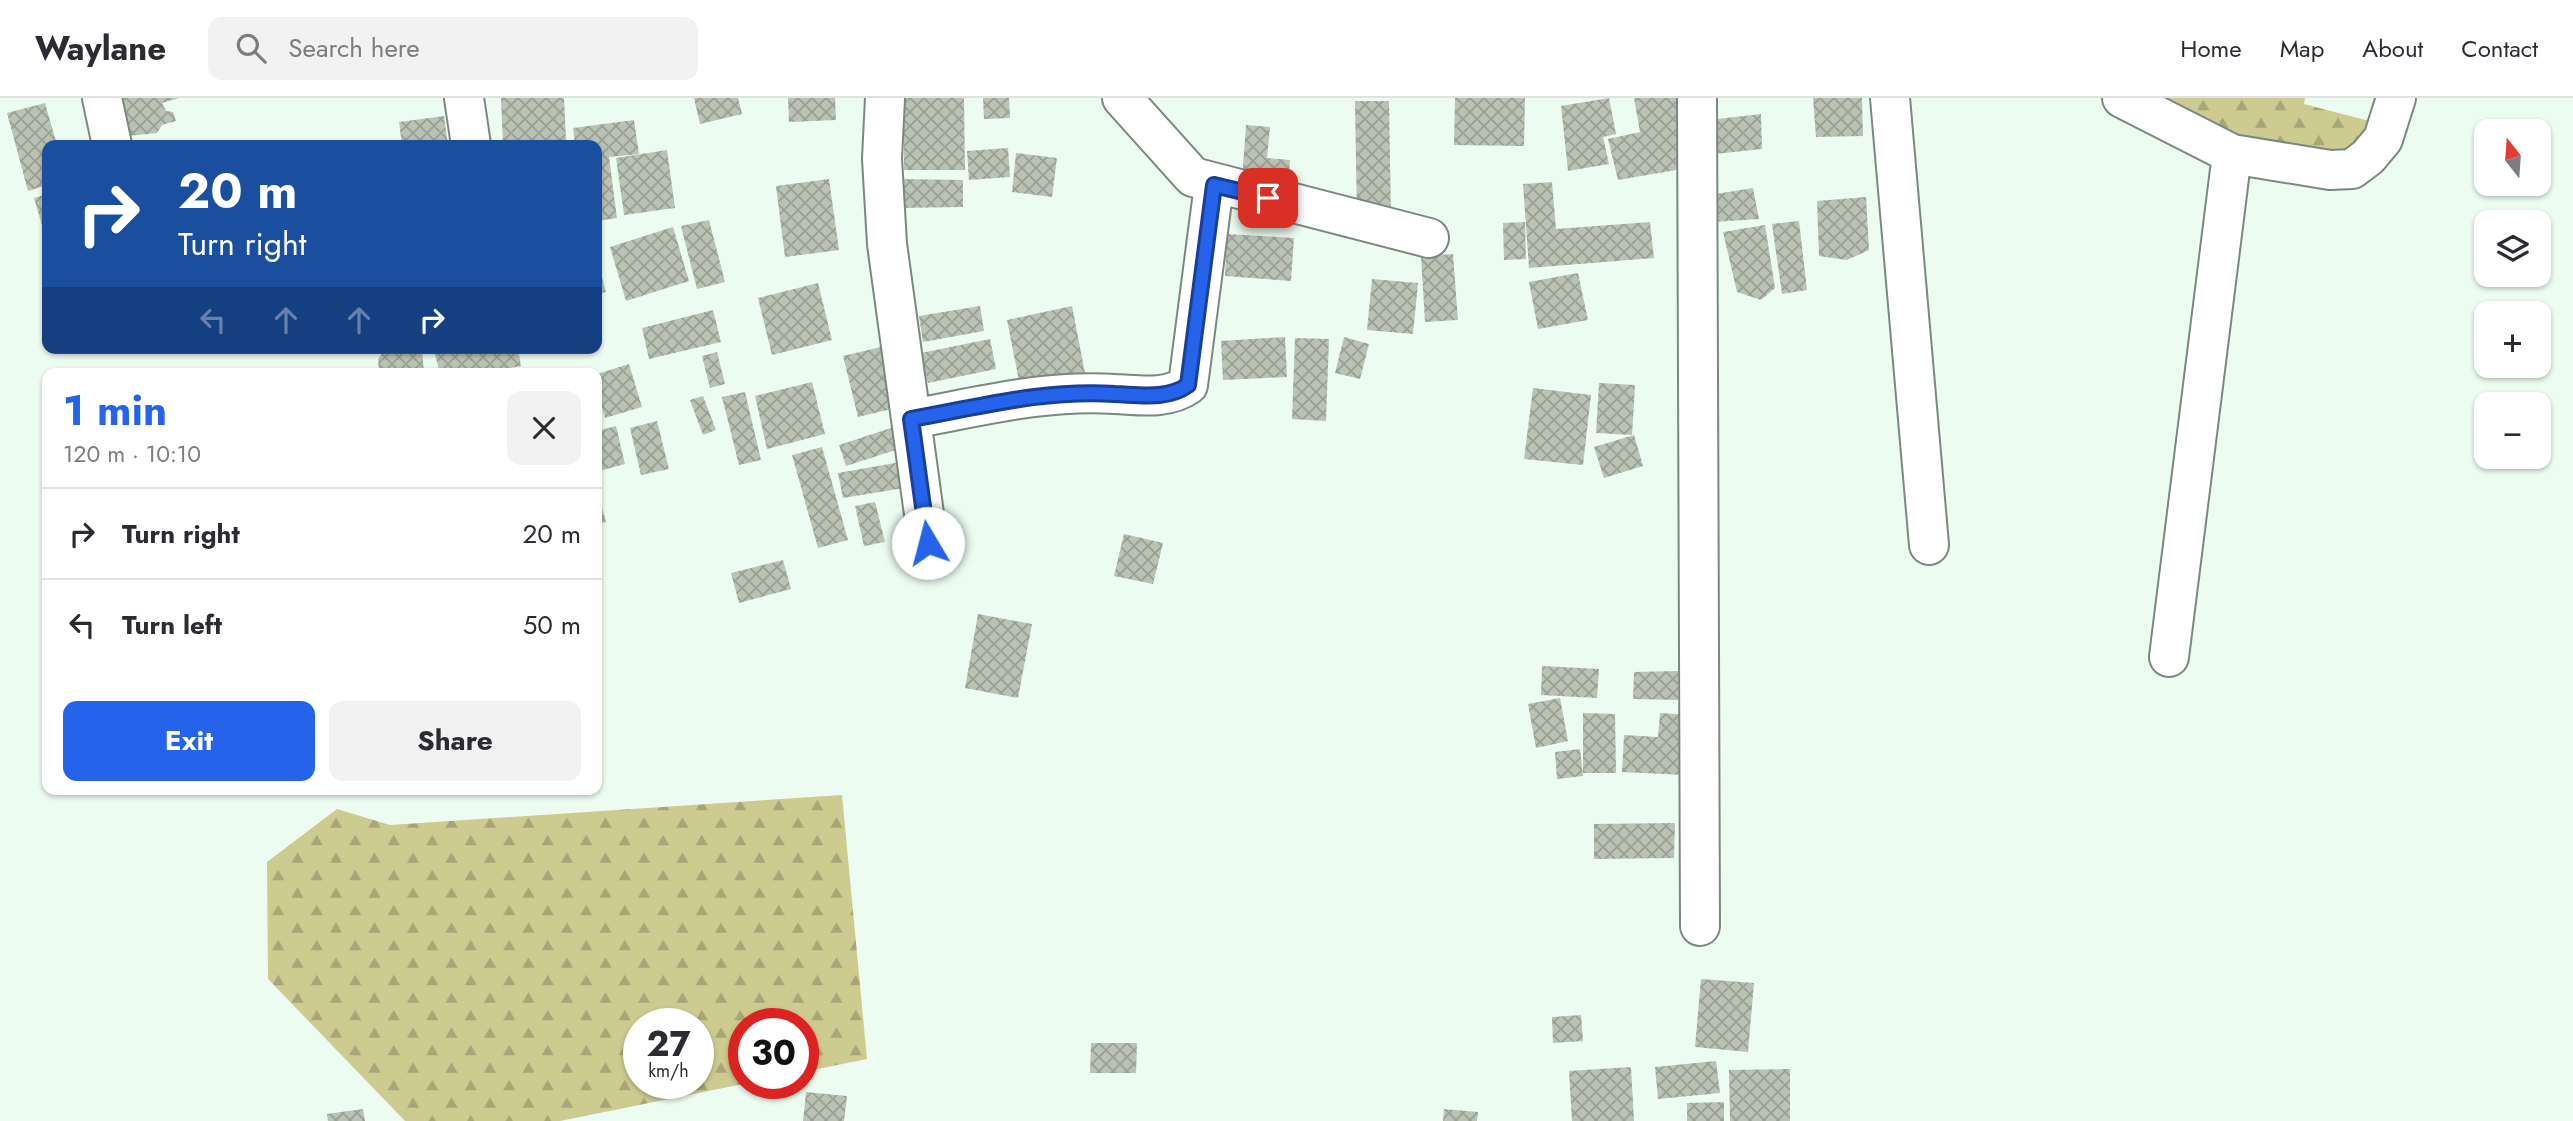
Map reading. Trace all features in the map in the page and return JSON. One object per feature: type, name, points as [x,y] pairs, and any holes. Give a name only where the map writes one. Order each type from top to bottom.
[{"type":"street","points":[[102,98],[111,140]]},
{"type":"street","points":[[464,98],[470,140]]},
{"type":"street","points":[[885,98],[882,159],[887,244],[928,543]]},
{"type":"street","points":[[1122,98],[1193,177],[1214,185],[1429,238]]},
{"type":"street","points":[[1697,98],[1700,926]]},
{"type":"street","points":[[1890,98],[1929,545]]},
{"type":"street","points":[[2122,98],[2232,154],[2330,170],[2352,169],[2368,157],[2383,139],[2396,98]]},
{"type":"street","points":[[2169,657],[2232,154]]},
{"type":"street","points":[[911,419],[1073,391],[1145,396],[1175,394],[1188,385],[1214,185]]},
{"type":"green space","points":[[2146,98],[2305,98],[2304,104],[2377,123],[2347,155],[2239,145]]},
{"type":"green space","points":[[842,795],[867,1059],[819,1069],[819,1008],[728,1008],[728,1087],[714,1090],[714,1008],[623,1008],[623,1099],[669,1099],[560,1121],[405,1121],[268,979],[267,862],[337,809],[390,825]]},
{"type":"building","points":[[116,98],[179,98],[162,103],[166,111],[173,112],[176,121],[162,125],[157,133],[128,136],[125,107],[117,109]]},
{"type":"building","points":[[501,98],[564,98],[566,140],[503,140]]},
{"type":"building","points":[[694,98],[738,98],[742,114],[700,124]]},
{"type":"building","points":[[788,98],[835,98],[836,120],[789,122]]},
{"type":"building","points":[[904,98],[964,98],[965,170],[904,170]]},
{"type":"building","points":[[983,98],[1009,98],[1010,118],[984,119]]},
{"type":"building","points":[[1455,98],[1525,98],[1524,146],[1454,145]]},
{"type":"building","points":[[1609,98],[1616,134],[1603,137],[1609,164],[1568,171],[1561,106]]},
{"type":"building","points":[[1634,98],[1678,98],[1688,168],[1618,180],[1608,139],[1640,132]]},
{"type":"building","points":[[1813,98],[1862,98],[1863,136],[1816,137]]},
{"type":"building","points":[[1355,101],[1389,101],[1391,218],[1357,219]]},
{"type":"building","points":[[45,103],[56,140],[42,140],[42,187],[28,191],[7,113]]},
{"type":"building","points":[[1761,114],[1762,149],[1715,154],[1709,120]]},
{"type":"building","points":[[444,116],[447,140],[401,140],[399,122]]},
{"type":"building","points":[[634,120],[639,154],[609,157],[617,218],[602,220],[602,140],[574,140],[573,128]]},
{"type":"building","points":[[1246,125],[1270,127],[1267,158],[1290,160],[1288,184],[1242,180]]},
{"type":"building","points":[[1008,148],[1010,177],[969,180],[967,151]]},
{"type":"building","points":[[667,150],[675,208],[624,215],[616,158]]},
{"type":"building","points":[[1016,153],[1057,158],[1052,197],[1012,192]]},
{"type":"building","points":[[829,179],[839,250],[785,257],[776,186]]},
{"type":"building","points":[[900,179],[963,180],[963,207],[900,208]]},
{"type":"building","points":[[1552,182],[1556,229],[1650,222],[1654,258],[1529,268],[1523,184]]},
{"type":"building","points":[[1753,188],[1759,219],[1713,222],[1710,195]]},
{"type":"building","points":[[42,196],[42,225],[34,198]]},
{"type":"building","points":[[1866,197],[1869,250],[1847,260],[1819,256],[1817,201]]},
{"type":"building","points":[[709,220],[725,282],[697,289],[681,226]]},
{"type":"building","points":[[1799,221],[1807,290],[1782,294],[1772,224]]},
{"type":"building","points":[[1525,222],[1526,259],[1504,260],[1503,223]]},
{"type":"building","points":[[1765,225],[1775,288],[1761,300],[1737,292],[1723,232]]},
{"type":"building","points":[[673,227],[689,281],[626,301],[610,247]]},
{"type":"building","points":[[1227,234],[1294,238],[1291,281],[1225,276]]},
{"type":"building","points":[[1453,254],[1458,320],[1425,322],[1421,256]]},
{"type":"building","points":[[1578,273],[1588,320],[1538,329],[1529,282]]},
{"type":"building","points":[[1372,279],[1418,283],[1413,334],[1367,330]]},
{"type":"building","points":[[818,283],[832,340],[772,355],[758,298]]},
{"type":"building","points":[[980,306],[984,331],[923,342],[919,316]]},
{"type":"building","points":[[1072,306],[1085,373],[1020,386],[1007,320]]},
{"type":"building","points":[[713,310],[721,342],[649,359],[642,328]]},
{"type":"building","points":[[1285,337],[1287,377],[1223,380],[1221,341]]},
{"type":"building","points":[[1344,337],[1369,344],[1360,379],[1335,373]]},
{"type":"building","points":[[1295,338],[1329,339],[1326,421],[1292,419]]},
{"type":"building","points":[[990,339],[996,369],[928,383],[921,353]]},
{"type":"building","points":[[885,346],[900,407],[858,417],[843,356]]},
{"type":"building","points":[[717,352],[725,384],[710,388],[702,356]]},
{"type":"building","points":[[381,354],[422,354],[424,368],[379,368],[378,359]]},
{"type":"building","points":[[435,354],[519,354],[521,366],[510,368],[439,368]]},
{"type":"building","points":[[629,364],[642,407],[605,418],[602,407],[602,372]]},
{"type":"building","points":[[812,382],[825,434],[767,449],[755,396]]},
{"type":"building","points":[[1599,383],[1635,385],[1632,435],[1596,433]]},
{"type":"building","points":[[1533,388],[1591,395],[1583,465],[1524,459]]},
{"type":"building","points":[[745,392],[761,460],[739,465],[722,397]]},
{"type":"building","points":[[703,396],[716,430],[703,435],[690,400]]},
{"type":"building","points":[[657,421],[669,469],[641,475],[630,428]]},
{"type":"building","points":[[616,426],[625,464],[602,470],[602,430]]},
{"type":"building","points":[[897,426],[905,447],[846,466],[839,445]]},
{"type":"building","points":[[1634,435],[1643,466],[1604,478],[1594,447]]},
{"type":"building","points":[[822,447],[848,540],[818,548],[792,455]]},
{"type":"building","points":[[906,461],[910,487],[843,498],[838,473]]},
{"type":"building","points":[[875,502],[885,542],[864,546],[855,506]]},
{"type":"building","points":[[602,507],[606,522],[602,523]]},
{"type":"building","points":[[1124,534],[1163,543],[1153,584],[1114,576]]},
{"type":"building","points":[[783,560],[791,589],[739,603],[731,573]]},
{"type":"building","points":[[978,614],[1032,624],[1018,698],[965,688]]},
{"type":"building","points":[[1542,666],[1599,669],[1597,698],[1541,695]]},
{"type":"building","points":[[1678,671],[1678,700],[1633,699],[1634,672]]},
{"type":"building","points":[[1560,698],[1568,741],[1536,748],[1528,704]]},
{"type":"building","points":[[1583,713],[1615,714],[1616,773],[1583,773]]},
{"type":"building","points":[[1660,713],[1689,715],[1685,775],[1622,772],[1624,735],[1658,737]]},
{"type":"building","points":[[1580,749],[1583,776],[1557,779],[1555,752]]},
{"type":"building","points":[[1675,823],[1674,858],[1594,859],[1594,824]]},
{"type":"building","points":[[1701,979],[1754,983],[1748,1052],[1695,1047]]},
{"type":"building","points":[[1581,1015],[1583,1041],[1553,1043],[1552,1017]]},
{"type":"building","points":[[1091,1043],[1137,1043],[1136,1073],[1090,1073]]},
{"type":"building","points":[[1716,1061],[1720,1093],[1658,1099],[1655,1067]]},
{"type":"building","points":[[1631,1067],[1634,1121],[1572,1121],[1569,1071]]},
{"type":"building","points":[[1790,1069],[1790,1121],[1730,1121],[1729,1070]]},
{"type":"building","points":[[819,1093],[847,1096],[844,1121],[803,1121],[805,1099],[819,1099]]},
{"type":"building","points":[[1724,1102],[1724,1121],[1687,1121],[1687,1103]]},
{"type":"building","points":[[363,1109],[365,1121],[328,1121],[327,1114]]},
{"type":"building","points":[[1444,1109],[1478,1112],[1477,1121],[1443,1121]]},
{"type":"route","points":[[928,543],[911,419],[1073,391],[1145,396],[1175,394],[1188,385],[1214,185],[1268,198]]}]
